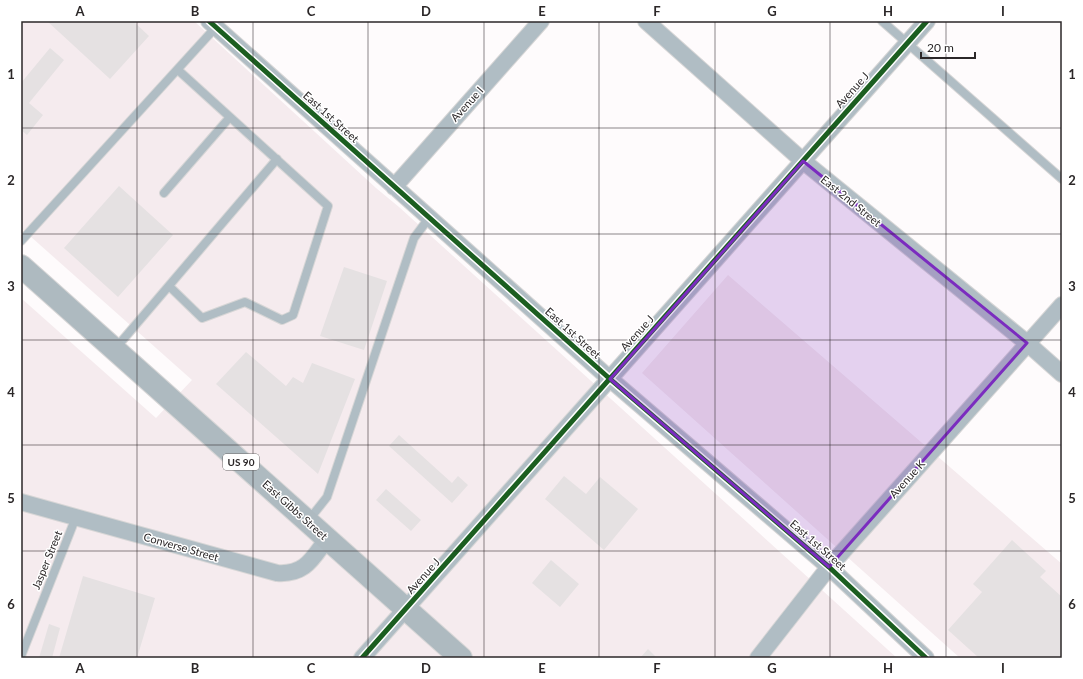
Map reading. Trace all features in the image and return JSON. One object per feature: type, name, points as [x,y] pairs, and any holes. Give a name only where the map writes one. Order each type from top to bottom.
[{"type":"highway","name":"East Gibbs Street","points":[[21,266],[461,658]]},
{"type":"street","name":"Avenue I","points":[[394,186],[541,21]]},
{"type":"street","name":"East 2nd Street","points":[[646,21],[803,161],[1027,343],[1062,374]]},
{"type":"street","name":"Avenue J","points":[[362,658],[927,21]]},
{"type":"street","name":"East 1st Street","points":[[212,24],[610,379],[828,567],[926,658]]},
{"type":"street","name":"Avenue K","points":[[758,658],[828,567],[1062,305]]},
{"type":"street","name":"Converse Street","points":[[21,502],[276,573],[286,574],[298,571],[309,562],[327,538]]},
{"type":"lane","points":[[882,21],[1062,179]]},
{"type":"lane","points":[[21,241],[178,70],[212,24]]},
{"type":"lane","points":[[169,286],[202,318],[245,302],[282,320],[293,315],[328,206],[178,70]]},
{"type":"lane","points":[[164,193],[230,117]]},
{"type":"lane","points":[[115,350],[277,159]]},
{"type":"lane","points":[[308,521],[327,497],[414,238],[429,218]]},
{"type":"lane","name":"Jasper Street","points":[[21,656],[76,517]]},
{"type":"highlighted area","points":[[803,161],[1027,343],[829,567],[610,379]]},
{"type":"shaded area","points":[[21,21],[194,21],[376,188],[399,207],[897,658],[21,658],[21,298],[156,418],[192,380],[21,228]]},
{"type":"shaded area","points":[[728,275],[1062,564],[1062,658],[960,658],[642,373]]},
{"type":"building","points":[[47,21],[133,21],[149,36],[110,79]]},
{"type":"building","points":[[50,48],[64,60],[29,103],[43,115],[27,135],[21,130],[21,83]]},
{"type":"building","points":[[119,186],[173,235],[118,297],[64,248]]},
{"type":"building","points":[[344,267],[387,281],[364,350],[320,336]]},
{"type":"building","points":[[246,352],[286,386],[293,377],[303,383],[312,363],[355,379],[318,474],[216,384]]},
{"type":"building","points":[[399,435],[452,483],[458,476],[468,485],[452,503],[389,446]]},
{"type":"building","points":[[564,476],[586,494],[600,477],[638,509],[604,550],[545,499]]},
{"type":"building","points":[[386,489],[421,520],[411,531],[376,500]]},
{"type":"building","points":[[1012,540],[1046,571],[1040,577],[1062,597],[1062,658],[979,658],[948,630],[982,592],[973,584]]},
{"type":"building","points":[[551,560],[579,584],[560,607],[532,583]]},
{"type":"building","points":[[83,576],[155,598],[137,658],[59,658]]},
{"type":"building","points":[[49,624],[60,628],[52,658],[39,658]]},
{"type":"building","points":[[648,649],[657,658],[640,658]]},
{"type":"cycle path","points":[[209,21],[610,379],[829,567],[926,658]]},
{"type":"cycle path","points":[[362,658],[927,21]]}]
